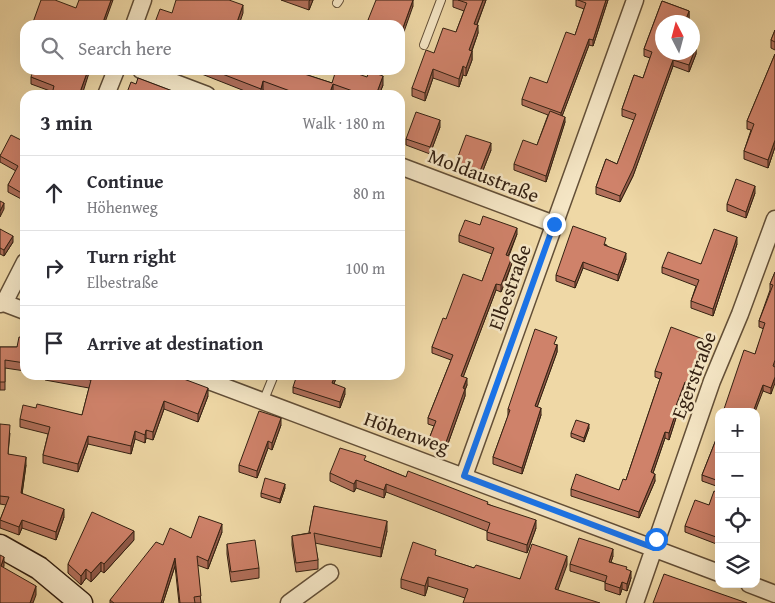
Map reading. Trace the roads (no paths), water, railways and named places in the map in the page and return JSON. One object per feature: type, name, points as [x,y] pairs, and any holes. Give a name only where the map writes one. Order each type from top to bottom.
[{"type":"street","points":[[136,20],[143,0]]},
{"type":"street","name":"Elbestraße","points":[[464,476],[635,0]]},
{"type":"street","points":[[108,90],[114,75]]},
{"type":"street","points":[[154,75],[195,90]]},
{"type":"street","name":"Moldaustraße","points":[[405,168],[554,224]]},
{"type":"street","name":"Egerstraße","points":[[635,603],[712,381],[740,314],[775,219]]},
{"type":"street","points":[[20,271],[2,303],[20,309]]},
{"type":"street","name":"Höhenweg","points":[[206,380],[715,571]]},
{"type":"street","points":[[0,546],[39,568],[81,603]]},
{"type":"street","points":[[289,603],[330,573]]},
{"type":"street","points":[[759,588],[775,594]]},
{"type":"lane","points":[[424,46],[441,0]]},
{"type":"lane","points":[[263,402],[272,380]]}]
